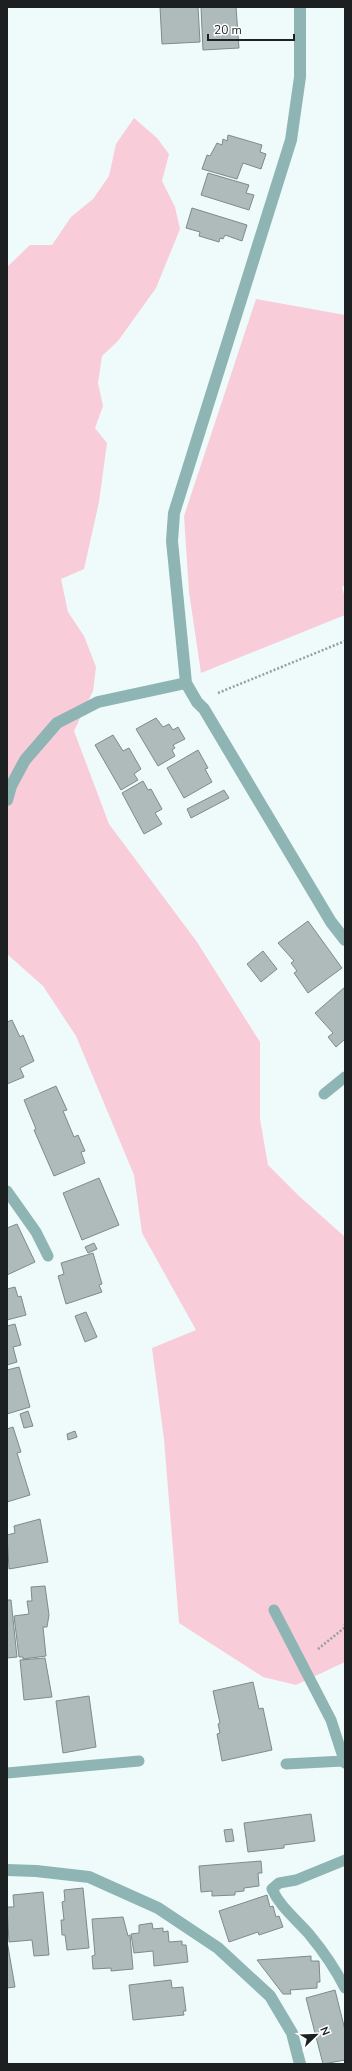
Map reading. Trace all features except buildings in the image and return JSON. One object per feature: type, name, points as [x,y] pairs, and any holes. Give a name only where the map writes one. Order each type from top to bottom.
[{"type":"street","points":[[300,7],[300,78],[291,140],[174,513],[172,541],[186,683],[197,702],[204,709],[331,922],[345,940]]},
{"type":"street","points":[[7,800],[11,786],[25,760],[57,723],[98,702],[186,683]]},
{"type":"street","points":[[7,1870],[36,1871],[89,1877],[158,1908],[218,1948],[270,1996],[292,2032],[300,2064]]},
{"type":"lane","points":[[324,1094],[345,1077]]},
{"type":"lane","points":[[7,1191],[36,1232],[48,1256]]},
{"type":"lane","points":[[274,1610],[302,1661],[331,1720],[344,1762],[286,1764]]},
{"type":"lane","points":[[7,1773],[139,1761]]},
{"type":"lane","points":[[345,1860],[296,1880],[279,1883],[272,1889],[277,1900],[331,1962],[345,1988]]},
{"type":"path","points":[[197,702],[345,641]]},
{"type":"path","points":[[302,1661],[344,1628],[345,1624]]},
{"type":"shaded area","points":[[134,118],[157,138],[169,154],[162,181],[175,207],[180,229],[156,288],[118,341],[102,356],[98,383],[103,406],[95,428],[107,443],[99,502],[84,569],[61,579],[68,612],[84,636],[96,667],[93,691],[74,731],[109,824],[197,942],[260,1042],[260,1119],[268,1165],[299,1196],[345,1237],[345,1662],[296,1685],[263,1677],[179,1623],[164,1439],[152,1348],[196,1330],[142,1233],[134,1175],[76,1036],[43,986],[7,954],[7,267],[30,245],[52,245],[71,217],[93,199],[109,176],[116,144]]},
{"type":"shaded area","points":[[256,299],[345,315],[345,585],[342,587],[345,598],[345,615],[201,673],[189,592],[184,516]]}]
